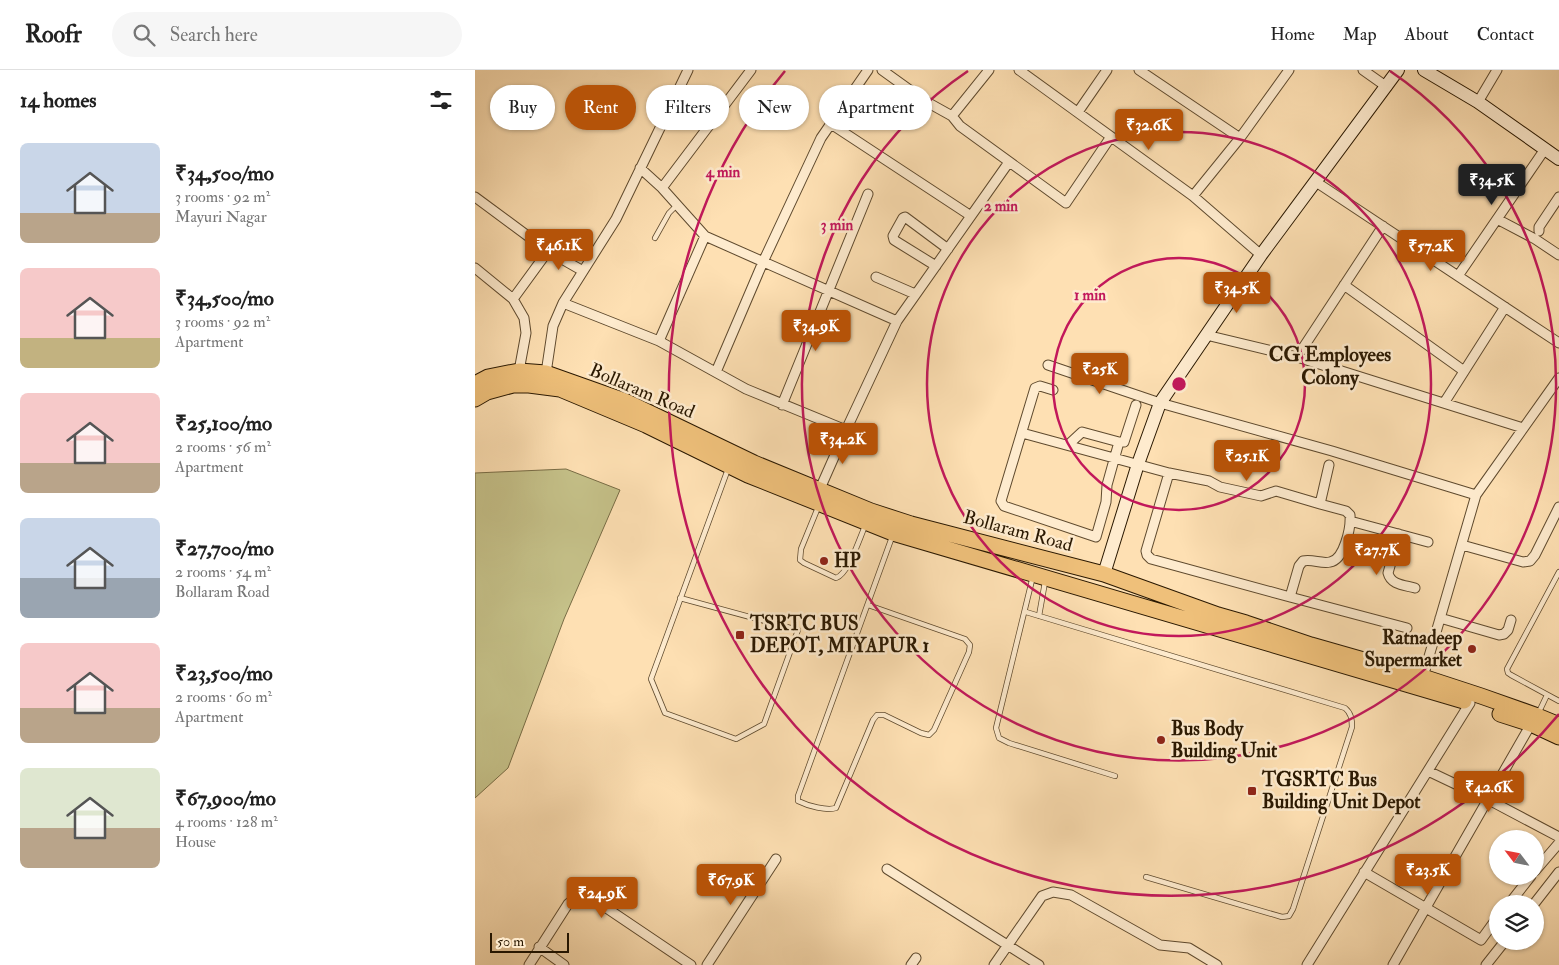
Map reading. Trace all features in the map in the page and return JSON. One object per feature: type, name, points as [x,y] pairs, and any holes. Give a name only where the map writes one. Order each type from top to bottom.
[{"type":"main road","name":"Bollaram Road","points":[[475,384],[488,378],[519,372],[546,373],[625,401],[732,460]]},
{"type":"main road","name":"Bollaram Road","points":[[475,399],[487,392],[513,386],[529,385],[560,389],[820,497],[866,522],[893,533],[1470,703],[1559,726]]},
{"type":"main road","name":"Bollaram Road","points":[[820,497],[871,510],[911,524],[1104,574],[1218,616],[1423,677],[1534,720],[1559,737]]},
{"type":"street","points":[[681,85],[688,70]]},
{"type":"street","points":[[729,99],[751,70]]},
{"type":"street","points":[[857,85],[867,70]]},
{"type":"street","points":[[882,70],[893,73],[925,101],[952,116],[961,126],[1066,203],[1110,138]]},
{"type":"street","points":[[952,116],[989,70]]},
{"type":"street","points":[[1019,70],[1078,112],[1110,138],[1193,196],[1261,255]]},
{"type":"street","points":[[1078,112],[1107,70]]},
{"type":"street","points":[[1139,70],[1240,138]]},
{"type":"street","points":[[1193,196],[1240,138],[1289,70]]},
{"type":"street","points":[[1363,70],[1387,87]]},
{"type":"street","points":[[1104,574],[1138,464],[1160,403],[1261,255],[1399,70]]},
{"type":"street","points":[[1424,70],[1478,102],[1559,158]]},
{"type":"street","points":[[1478,102],[1497,70]]},
{"type":"street","points":[[546,373],[553,326],[563,303],[616,220],[659,130]]},
{"type":"street","points":[[662,188],[706,130]]},
{"type":"street","points":[[716,372],[763,262],[821,138],[827,130]]},
{"type":"street","points":[[840,130],[971,216]]},
{"type":"street","points":[[1458,276],[1545,149]]},
{"type":"street","points":[[820,497],[846,430],[897,321],[1009,162]]},
{"type":"street","points":[[640,168],[662,188],[705,236],[897,321]]},
{"type":"street","points":[[1316,182],[1559,343]]},
{"type":"street","points":[[782,405],[868,194]]},
{"type":"street","points":[[475,197],[548,251],[583,271]]},
{"type":"street","points":[[1539,230],[1539,227],[1559,197]]},
{"type":"street","points":[[936,266],[893,240],[893,236],[903,218],[948,249]]},
{"type":"street","points":[[1497,219],[1535,239],[1559,255]]},
{"type":"street","points":[[1297,357],[1383,226]]},
{"type":"street","points":[[659,341],[705,236]]},
{"type":"street","points":[[513,299],[548,251]]},
{"type":"street","points":[[475,268],[513,299],[525,318],[526,333],[519,372]]},
{"type":"street","points":[[877,277],[915,294]]},
{"type":"street","points":[[1344,285],[1464,371]]},
{"type":"street","points":[[563,303],[659,341],[746,389],[846,430]]},
{"type":"street","points":[[1444,403],[1505,307]]},
{"type":"street","points":[[1206,335],[1297,357],[1523,428]]},
{"type":"street","points":[[1048,365],[1160,403],[1332,451],[1477,495]]},
{"type":"street","points":[[1423,677],[1477,495],[1559,378]]},
{"type":"street","points":[[1053,390],[1040,386],[1035,388],[1001,504],[1093,537],[1097,534],[1106,502],[1107,485],[1119,442]]},
{"type":"street","points":[[1069,445],[1082,432],[1124,442],[1135,405]]},
{"type":"street","points":[[1021,433],[1169,473],[1209,480],[1219,487],[1257,496],[1276,491],[1346,511],[1350,515],[1350,521],[1342,554],[1336,560],[1328,563],[1310,559],[1303,561],[1299,566],[1290,597]]},
{"type":"street","points":[[1321,504],[1329,465]]},
{"type":"street","points":[[1169,473],[1146,551],[1151,559],[1407,628]]},
{"type":"street","points":[[1462,545],[1523,562],[1530,561],[1535,555],[1559,507]]},
{"type":"street","points":[[1350,521],[1428,542]]},
{"type":"street","points":[[1399,534],[1388,573],[1389,579],[1395,583],[1415,588]]},
{"type":"street","points":[[1440,618],[1499,635],[1504,634],[1508,630],[1511,620]]},
{"type":"street","points":[[1307,965],[1470,703]]},
{"type":"street","points":[[1394,965],[1534,720]]},
{"type":"street","points":[[1428,771],[1489,800],[1559,837]]},
{"type":"street","points":[[1544,860],[1559,843]]},
{"type":"street","points":[[707,965],[776,859]]},
{"type":"street","points":[[887,869],[1039,965]]},
{"type":"street","points":[[1364,872],[1481,940],[1489,929]]},
{"type":"street","points":[[1541,895],[1559,872]]},
{"type":"street","points":[[1516,895],[1524,885]]},
{"type":"street","points":[[994,965],[1042,896],[1053,892],[1071,895],[1160,945],[1189,948],[1217,965]]},
{"type":"street","points":[[529,965],[568,904],[575,898],[584,896],[602,905],[691,965]]},
{"type":"street","points":[[539,948],[564,965]]},
{"type":"street","points":[[1486,965],[1498,950]]},
{"type":"lane","points":[[655,238],[669,213],[677,205]]},
{"type":"lane","points":[[680,598],[798,630],[764,724],[736,739],[665,713],[651,679],[680,598],[732,460]]},
{"type":"lane","points":[[820,497],[801,550],[800,560],[804,563],[836,578],[841,576],[847,568],[866,522]]},
{"type":"lane","points":[[868,605],[965,639],[970,645],[969,652],[934,730],[929,735],[884,715],[877,715],[873,720],[836,808],[831,810],[803,804],[798,801],[798,796],[893,533]]},
{"type":"lane","points":[[1559,572],[1507,669],[1511,675],[1559,701]]},
{"type":"lane","points":[[1040,576],[1025,612],[996,728],[999,738],[1009,743],[1115,776]]},
{"type":"lane","points":[[1039,616],[1040,576]]},
{"type":"lane","points":[[1025,612],[1345,708],[1349,711],[1352,727],[1293,910],[1289,916],[1283,917],[1146,877]]},
{"type":"lane","points":[[1534,720],[1547,695]]},
{"type":"shaded area","points":[[566,469],[620,490],[564,619],[508,768],[475,798],[475,473]]},
{"type":"place","name":"HP","points":[[824,561]]},
{"type":"place","name":"TSRTC BUS DEPOT, MIYAPUR 1","points":[[740,635]]},
{"type":"place","name":"Ratnadeep Supermarket","points":[[1472,649]]},
{"type":"place","name":"Bus Body Building Unit","points":[[1161,740]]},
{"type":"place","name":"TGSRTC Bus Building Unit Depot","points":[[1252,791]]},
{"type":"district","name":"CG Employees Colony","points":[[1330,366]]}]
